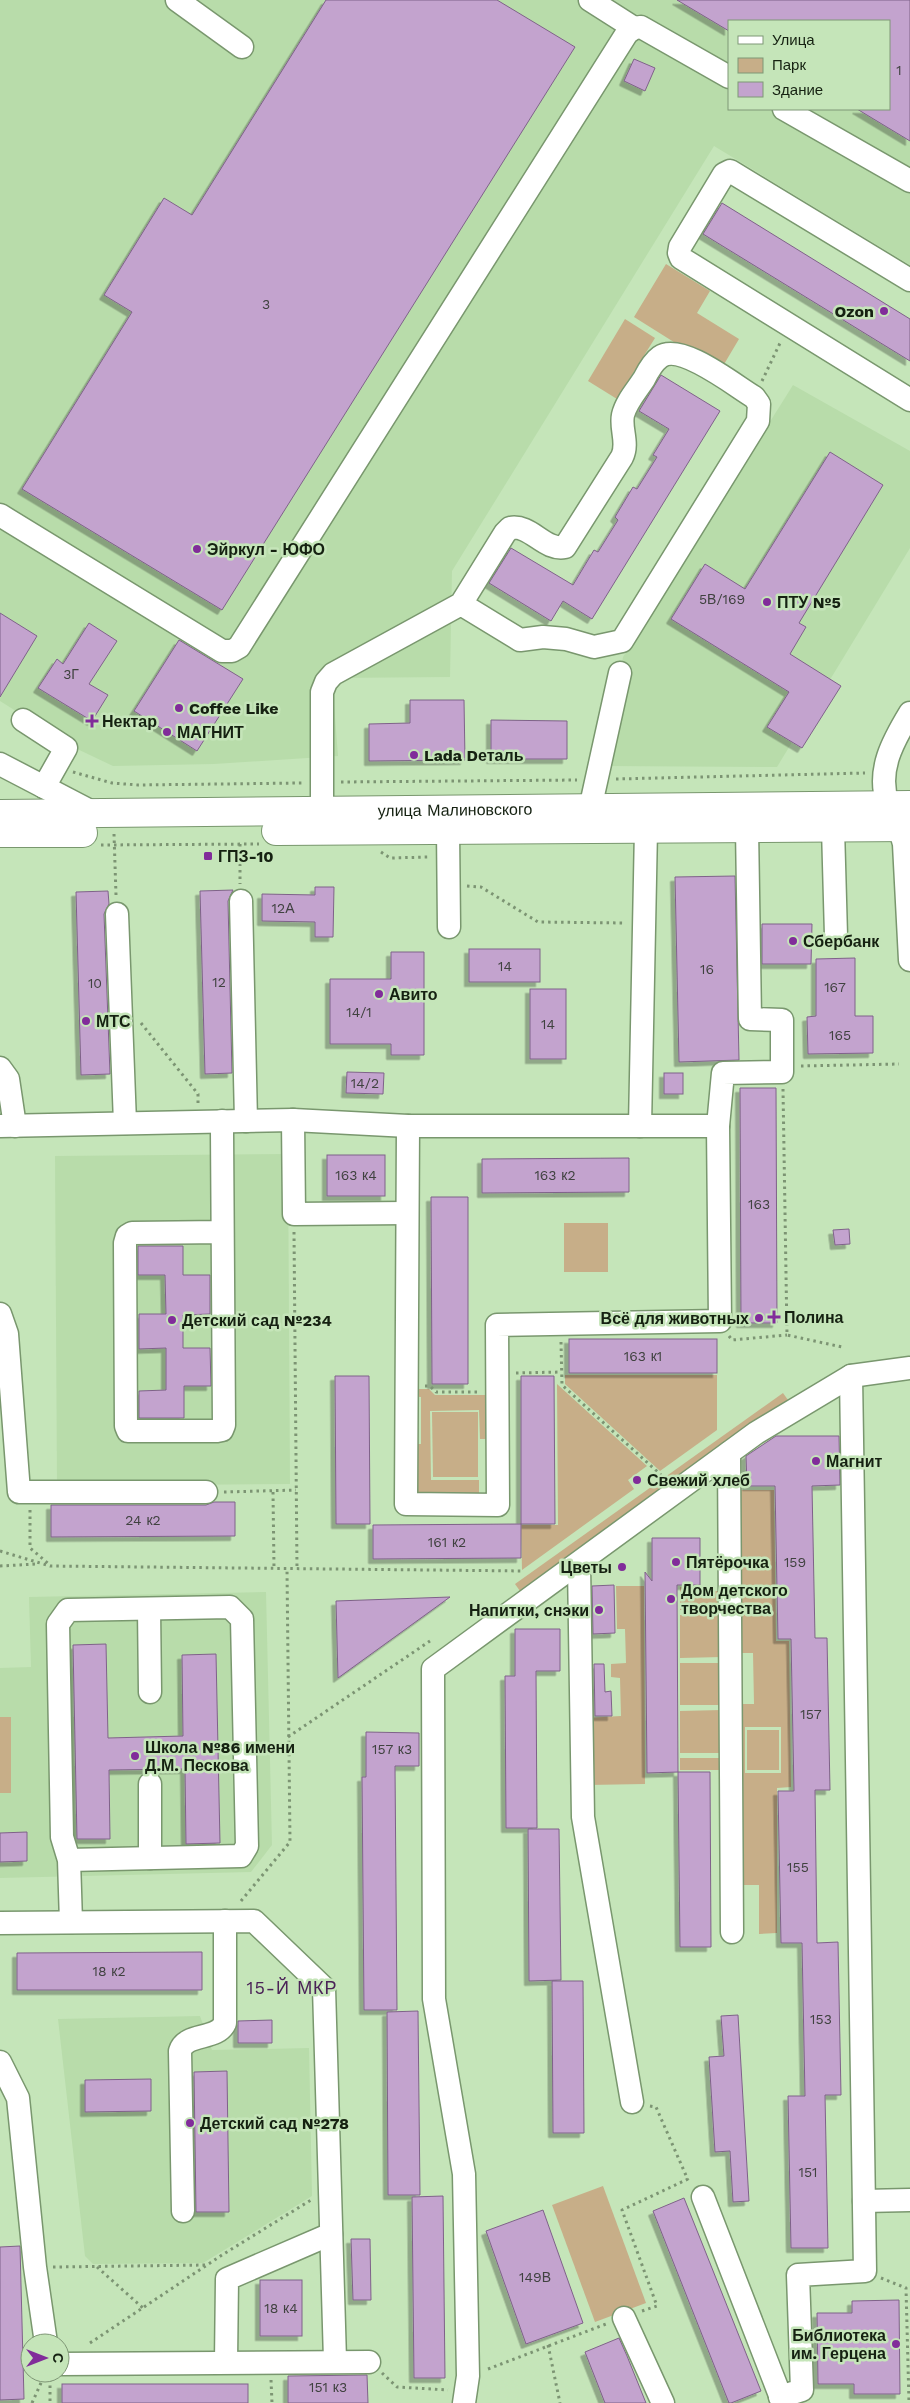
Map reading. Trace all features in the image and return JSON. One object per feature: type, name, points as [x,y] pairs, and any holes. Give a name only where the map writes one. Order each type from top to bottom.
[{"type":"highway","name":"улица Малиновского","points":[[0,814],[590,808],[902,816]]},
{"type":"highway","name":"улица Малиновского","points":[[0,833],[108,841],[448,830],[833,828],[902,816]]},
{"type":"street","points":[[177,0],[242,47]]},
{"type":"street","points":[[590,0],[634,28]]},
{"type":"street","points":[[0,515],[222,651],[232,651],[238,647],[627,33],[634,28],[641,27],[728,76]]},
{"type":"street","points":[[786,110],[910,181]]},
{"type":"street","points":[[910,280],[730,171],[724,174],[680,248],[679,253],[681,258],[910,400]]},
{"type":"street","points":[[322,812],[322,692],[326,682],[333,674],[461,604],[510,528],[523,529],[553,547],[565,547],[625,451],[623,424],[626,408],[652,365],[660,357],[668,354],[688,356],[754,398],[759,404],[758,421],[622,641],[594,647],[566,639],[520,640],[461,604]]},
{"type":"street","points":[[590,808],[620,673]]},
{"type":"street","points":[[910,713],[894,740],[888,755],[885,788],[902,816],[910,960]]},
{"type":"street","points":[[23,720],[66,748],[44,787]]},
{"type":"street","points":[[0,764],[94,814]]},
{"type":"street","points":[[408,1126],[406,1504],[498,1505],[497,1325],[720,1321],[718,1126],[723,1073],[782,1069],[782,1020],[750,1020],[747,828]]},
{"type":"street","points":[[833,828],[836,936]]},
{"type":"street","points":[[640,1126],[646,829]]},
{"type":"street","points":[[448,830],[449,927]]},
{"type":"street","points":[[241,901],[246,1121]]},
{"type":"street","points":[[117,914],[125,1123]]},
{"type":"street","points":[[0,1068],[8,1079],[7,1126],[293,1120],[408,1126],[718,1126]]},
{"type":"street","points":[[293,1120],[294,1214],[407,1213]]},
{"type":"street","points":[[222,1121],[222,1232],[222,1430],[128,1431],[126,1426],[124,1243],[127,1236],[132,1233],[222,1232]]},
{"type":"street","points":[[0,1314],[7,1334],[19,1492],[206,1492]]},
{"type":"street","points":[[466,2390],[464,2174],[434,1999],[433,1669],[579,1565],[756,1433],[851,1376],[910,1368]]},
{"type":"street","points":[[703,2197],[782,2400],[802,2390],[798,2276],[865,2271],[851,1376]]},
{"type":"street","points":[[729,1453],[732,1932]]},
{"type":"street","points":[[579,1565],[583,1816],[632,2102]]},
{"type":"street","points":[[69,1860],[240,1856],[247,1846],[242,1619],[230,1606],[68,1610],[58,1624],[62,1837],[69,1860],[71,1922]]},
{"type":"street","points":[[149,1608],[150,1692]]},
{"type":"street","points":[[150,1784],[150,1858]]},
{"type":"street","points":[[182,2211],[180,2050],[186,2042],[220,2030],[224,2023],[224,1921]]},
{"type":"street","points":[[0,1922],[254,1921],[324,1988],[335,2360]]},
{"type":"street","points":[[0,2062],[18,2098],[35,2268],[45,2333]]},
{"type":"street","points":[[864,2201],[910,2200]]},
{"type":"street","points":[[226,2362],[226,2279],[331,2234]]},
{"type":"street","points":[[624,2318],[663,2403]]},
{"type":"street","points":[[70,2364],[335,2360],[368,2362]]},
{"type":"path","points":[[754,398],[789,324]]},
{"type":"path","points":[[56,767],[112,783],[138,785],[848,775]]},
{"type":"path","points":[[117,914],[108,841],[268,844]]},
{"type":"path","points":[[240,844],[241,901]]},
{"type":"path","points":[[378,850],[390,858],[449,859]]},
{"type":"path","points":[[449,886],[481,887],[538,922],[644,924]]},
{"type":"path","points":[[120,997],[198,1094],[199,1110]]},
{"type":"path","points":[[786,1335],[782,1069],[899,1064]]},
{"type":"path","points":[[294,1214],[297,1569]]},
{"type":"path","points":[[561,1324],[562,1385],[661,1475]]},
{"type":"path","points":[[726,1334],[732,1340],[786,1335],[842,1347]]},
{"type":"path","points":[[406,1386],[430,1386],[436,1392],[562,1372]]},
{"type":"path","points":[[206,1492],[296,1490]]},
{"type":"path","points":[[30,1492],[30,1548],[50,1566]]},
{"type":"path","points":[[273,1492],[274,1568]]},
{"type":"path","points":[[0,1551],[50,1566],[524,1571]]},
{"type":"path","points":[[0,1566],[34,1565],[37,1563]]},
{"type":"path","points":[[224,1921],[290,1842],[287,1569]]},
{"type":"path","points":[[288,1737],[430,1641]]},
{"type":"path","points":[[632,2102],[656,2107],[688,2180],[703,2197]]},
{"type":"path","points":[[368,2362],[397,2387],[466,2390],[548,2345],[657,2306],[622,2210],[688,2180]]},
{"type":"path","points":[[85,2347],[207,2265],[331,2187]]},
{"type":"path","points":[[35,2268],[207,2265]]},
{"type":"path","points":[[96,2267],[143,2308]]},
{"type":"path","points":[[865,2271],[906,2288],[909,2403]]},
{"type":"path","points":[[548,2345],[560,2403]]},
{"type":"path","points":[[32,2403],[41,2383]]},
{"type":"path","points":[[49,2383],[50,2403]]},
{"type":"shaded area","points":[[0,0],[910,0],[910,265],[714,146],[452,571],[450,677],[332,678],[338,756],[214,764],[113,766],[73,747],[0,701]]},
{"type":"shaded area","name":"ПТУ №5","points":[[793,385],[910,451],[910,548],[777,767],[606,766],[623,657]]},
{"type":"shaded area","name":"Детский сад №234","points":[[288,1154],[290,1484],[57,1486],[55,1156]]},
{"type":"shaded area","name":"Школа №86 имени Д.М. Пескова","points":[[266,1592],[272,1845],[251,1872],[0,1878],[0,1668],[31,1667],[29,1597]]},
{"type":"shaded area","name":"Детский сад №278","points":[[200,2016],[212,2050],[309,2048],[312,2196],[203,2263],[93,2264],[85,2256],[58,2019]]},
{"type":"green space","points":[[666,264],[710,291],[697,313],[739,339],[720,371],[634,317]]},
{"type":"green space","points":[[625,319],[655,338],[617,399],[588,381]]},
{"type":"green space","points":[[564,1223],[608,1223],[608,1272],[564,1272]]},
{"type":"green space","points":[[565,1375],[717,1375],[717,1430],[660,1471],[565,1384]]},
{"type":"green space","points":[[557,1384],[647,1466],[628,1480],[634,1489],[522,1570],[521,1525],[558,1525]]},
{"type":"green space","points":[[410,1389],[429,1389],[435,1395],[492,1395],[492,1439],[480,1439],[479,1410],[430,1411],[431,1480],[479,1480],[479,1500],[410,1500],[410,1444],[421,1444],[421,1397],[410,1396]]},
{"type":"green space","points":[[783,1393],[788,1400],[520,1591],[515,1584]]},
{"type":"green space","points":[[432,1412],[478,1412],[478,1477],[433,1477]]},
{"type":"green space","points":[[735,1490],[774,1490],[776,1641],[789,1641],[791,1787],[777,1788],[777,1933],[759,1934],[759,1885],[738,1885],[737,1704],[754,1704],[753,1653],[737,1653]],"holes":[[[745,1727],[781,1727],[781,1773],[745,1773]]]},
{"type":"green space","points":[[616,1586],[644,1586],[645,1784],[588,1785],[586,1718],[621,1716],[620,1678],[611,1677],[611,1664],[626,1663],[625,1629],[617,1629]]},
{"type":"green space","points":[[702,1586],[702,1591],[722,1591],[722,1610],[680,1610],[680,1587]]},
{"type":"green space","points":[[680,1615],[722,1615],[722,1657],[680,1658]]},
{"type":"green space","points":[[680,1663],[722,1663],[722,1705],[680,1705]]},
{"type":"green space","points":[[722,1710],[722,1753],[680,1753],[680,1711]]},
{"type":"green space","points":[[0,1717],[11,1717],[11,1793],[0,1793]]},
{"type":"green space","points":[[747,1730],[779,1730],[779,1770],[747,1770]]},
{"type":"green space","points":[[680,1758],[722,1758],[722,1770],[680,1770]]},
{"type":"green space","points":[[603,2186],[646,2303],[595,2322],[552,2205]]},
{"type":"building","points":[[326,0],[497,0],[575,47],[222,610],[22,489],[132,312],[104,295],[164,198],[192,215]]},
{"type":"building","points":[[677,0],[910,0],[910,141],[859,110],[890,110],[890,20],[728,20],[728,30]]},
{"type":"building","points":[[634,59],[655,68],[645,91],[624,81]]},
{"type":"building","points":[[722,203],[910,319],[910,361],[703,234]]},
{"type":"building","points":[[661,375],[720,411],[592,619],[563,601],[551,621],[489,583],[511,548],[573,585],[594,550],[598,552],[618,520],[615,517],[633,487],[637,489],[657,457],[653,455],[669,429],[639,411]]},
{"type":"building","points":[[830,452],[883,485],[799,623],[806,627],[790,654],[841,686],[802,748],[767,727],[789,692],[671,619],[705,564],[745,589]]},
{"type":"building","points":[[0,613],[37,636],[0,697]]},
{"type":"building","points":[[89,623],[117,641],[89,684],[108,695],[92,721],[38,688],[57,659],[63,664]]},
{"type":"building","points":[[179,640],[243,679],[197,751],[134,711]]},
{"type":"building","points":[[410,700],[464,700],[465,760],[369,761],[369,724],[410,723]]},
{"type":"building","points":[[491,720],[567,721],[567,759],[491,759]]},
{"type":"building","points":[[735,876],[739,1060],[679,1062],[675,877]]},
{"type":"building","points":[[315,887],[334,887],[333,937],[315,937],[315,922],[262,921],[262,894],[315,895]]},
{"type":"building","points":[[233,890],[228,901],[232,1073],[205,1074],[200,891]]},
{"type":"building","points":[[108,891],[109,904],[104,914],[110,1074],[81,1075],[76,892]]},
{"type":"building","points":[[762,924],[812,924],[811,964],[762,964]]},
{"type":"building","points":[[469,949],[540,949],[540,982],[469,982]]},
{"type":"building","points":[[391,952],[424,952],[424,1055],[391,1055],[391,1044],[330,1044],[330,979],[391,979]]},
{"type":"building","points":[[855,958],[855,1016],[873,1016],[873,1053],[808,1054],[807,1017],[816,1016],[816,959]]},
{"type":"building","points":[[530,989],[566,989],[566,1059],[530,1059]]},
{"type":"building","points":[[347,1072],[384,1073],[383,1094],[346,1093]]},
{"type":"building","points":[[664,1073],[683,1073],[683,1094],[664,1094]]},
{"type":"building","points":[[740,1088],[776,1088],[777,1323],[741,1323]]},
{"type":"building","points":[[327,1155],[385,1155],[385,1196],[327,1196]]},
{"type":"building","points":[[629,1158],[629,1192],[482,1193],[482,1159]]},
{"type":"building","points":[[431,1197],[468,1197],[468,1384],[432,1384]]},
{"type":"building","points":[[849,1229],[850,1244],[835,1245],[833,1230]]},
{"type":"building","points":[[138,1246],[183,1246],[183,1275],[210,1275],[210,1314],[183,1315],[183,1348],[210,1348],[211,1386],[184,1386],[184,1418],[139,1418],[139,1391],[166,1390],[166,1348],[139,1349],[139,1314],[166,1314],[165,1275],[138,1275]]},
{"type":"building","points":[[569,1339],[717,1339],[717,1373],[569,1373]]},
{"type":"building","points":[[335,1376],[369,1376],[370,1524],[336,1524]]},
{"type":"building","points":[[521,1376],[554,1376],[555,1524],[521,1524]]},
{"type":"building","points":[[776,1436],[839,1436],[840,1485],[812,1486],[815,1638],[827,1638],[830,1790],[815,1790],[817,1943],[838,1942],[841,2095],[825,2095],[828,2248],[791,2248],[788,2096],[805,2096],[802,1943],[781,1943],[778,1791],[794,1791],[791,1639],[778,1639],[775,1486],[747,1486],[746,1456]]},
{"type":"building","points":[[214,1502],[235,1502],[235,1536],[51,1537],[51,1505],[206,1505]]},
{"type":"building","points":[[521,1524],[521,1558],[373,1559],[373,1525]]},
{"type":"building","points":[[652,1538],[700,1538],[700,1585],[677,1585],[678,1772],[647,1773],[645,1572],[652,1581]]},
{"type":"building","name":"Напитки, снэки","points":[[614,1585],[615,1633],[593,1634],[592,1586]]},
{"type":"building","points":[[450,1597],[338,1678],[336,1601]]},
{"type":"building","points":[[515,1629],[560,1629],[560,1671],[536,1671],[537,1828],[506,1828],[505,1676],[515,1676]]},
{"type":"building","points":[[106,1644],[108,1738],[183,1736],[182,1655],[216,1654],[220,1843],[186,1844],[185,1769],[109,1770],[110,1839],[77,1839],[73,1645]]},
{"type":"building","points":[[594,1664],[604,1664],[605,1692],[611,1691],[612,1716],[595,1716]]},
{"type":"building","points":[[366,1732],[419,1733],[419,1766],[395,1766],[397,2010],[364,2010],[362,1777],[366,1777]]},
{"type":"building","points":[[678,1772],[710,1772],[711,1947],[680,1947]]},
{"type":"building","points":[[528,1829],[559,1829],[561,1980],[529,1981]]},
{"type":"building","points":[[27,1832],[27,1861],[0,1862],[0,1833]]},
{"type":"building","points":[[202,1952],[202,1990],[17,1990],[17,1953]]},
{"type":"building","points":[[552,1981],[583,1981],[584,2133],[553,2133]]},
{"type":"building","points":[[418,2011],[420,2195],[388,2195],[387,2012]]},
{"type":"building","points":[[738,2015],[749,2201],[733,2202],[730,2151],[715,2152],[709,2057],[724,2056],[721,2016]]},
{"type":"building","points":[[272,2020],[272,2043],[238,2043],[238,2021]]},
{"type":"building","points":[[227,2071],[229,2212],[196,2212],[194,2072]]},
{"type":"building","points":[[151,2079],[151,2111],[85,2112],[85,2080]]},
{"type":"building","points":[[443,2196],[445,2378],[414,2378],[412,2197]]},
{"type":"building","points":[[684,2198],[761,2391],[731,2403],[729,2403],[653,2211]]},
{"type":"building","points":[[543,2210],[583,2323],[526,2344],[486,2231]]},
{"type":"building","points":[[351,2239],[370,2239],[371,2300],[353,2300]]},
{"type":"building","points":[[20,2246],[22,2333],[20,2333],[20,2383],[24,2383],[24,2399],[0,2400],[0,2247]]},
{"type":"building","points":[[260,2280],[302,2280],[302,2336],[260,2336]]},
{"type":"building","points":[[899,2300],[900,2394],[854,2394],[854,2384],[818,2384],[817,2313],[852,2313],[852,2301]]},
{"type":"building","points":[[619,2338],[646,2403],[605,2403],[585,2352]]},
{"type":"building","points":[[367,2375],[368,2403],[288,2403],[288,2376]]},
{"type":"building","points":[[62,2384],[248,2384],[248,2403],[62,2403]]},
{"type":"place","name":"Ozon","points":[[884,311]]},
{"type":"place","name":"Эйркул - ЮФО","points":[[197,549]]},
{"type":"place","name":"ПТУ №5","points":[[767,602]]},
{"type":"place","name":"Coffee Like","points":[[179,708]]},
{"type":"place","name":"Нектар","points":[[92,721]]},
{"type":"place","name":"МАГНИТ","points":[[167,732]]},
{"type":"place","name":"Lada Dеталь","points":[[414,755]]},
{"type":"place","name":"ГПЗ-10","points":[[208,856]]},
{"type":"place","name":"Сбербанк","points":[[793,941]]},
{"type":"place","name":"Авито","points":[[379,994]]},
{"type":"place","name":"МТС","points":[[86,1021]]},
{"type":"place","name":"Полина","points":[[774,1317]]},
{"type":"place","name":"Всё для животных","points":[[759,1318]]},
{"type":"place","name":"Детский сад №234","points":[[172,1320]]},
{"type":"place","name":"Магнит","points":[[816,1461]]},
{"type":"place","name":"Свежий хлеб","points":[[637,1480]]},
{"type":"place","name":"Пятёрочка","points":[[676,1562]]},
{"type":"place","name":"Цветы","points":[[622,1567]]},
{"type":"place","name":"Дом детского творчества","points":[[671,1599]]},
{"type":"place","name":"Напитки, снэки","points":[[599,1610]]},
{"type":"place","name":"Школа №86 имени Д.М. Пескова","points":[[135,1756]]},
{"type":"place","name":"Детский сад №278","points":[[190,2123]]},
{"type":"place","name":"Библиотека им. Герцена","points":[[896,2344]]},
{"type":"district","name":"15-Й МКР","points":[[292,1988]]}]
